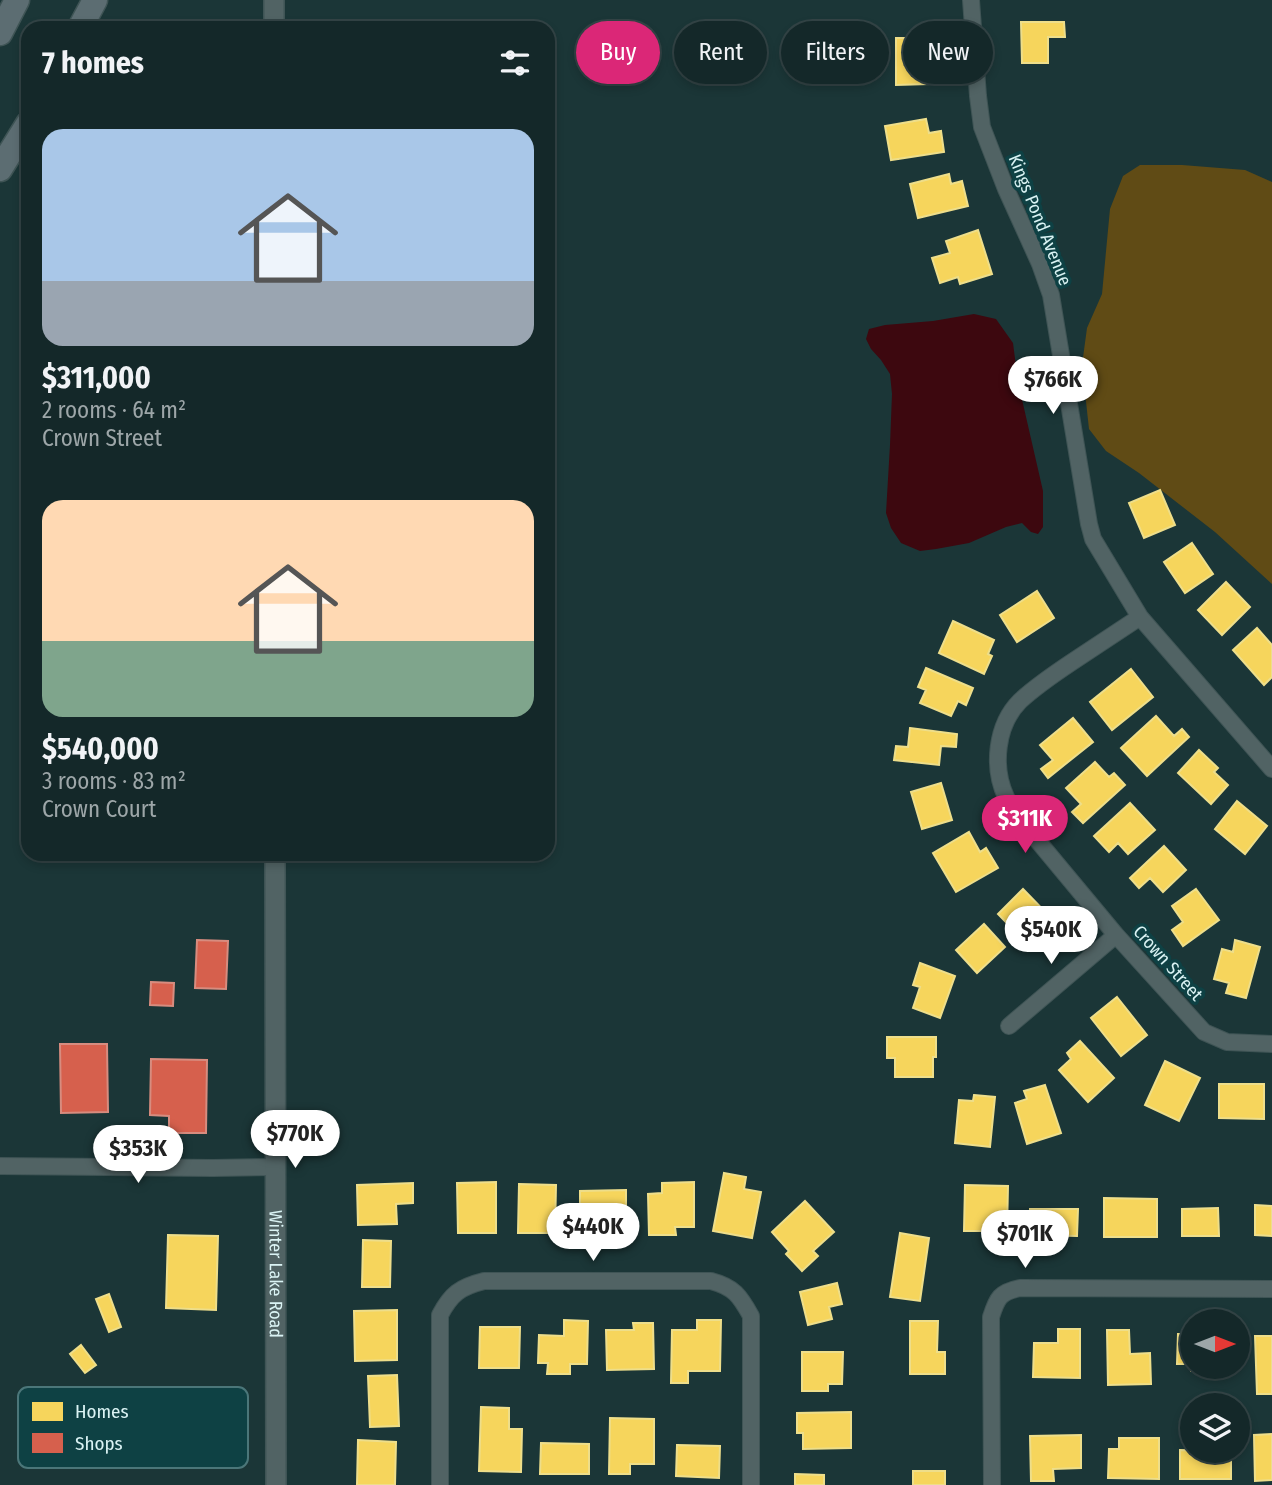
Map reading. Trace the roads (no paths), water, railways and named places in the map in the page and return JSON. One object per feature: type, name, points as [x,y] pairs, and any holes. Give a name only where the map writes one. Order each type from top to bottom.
[{"type":"main road","points":[[0,33],[17,0]]},
{"type":"main road","points":[[84,21],[95,0]]},
{"type":"main road","points":[[0,169],[21,135]]},
{"type":"street","points":[[274,0],[274,21]]},
{"type":"street","name":"Kings Pond Avenue","points":[[971,0],[982,127],[1051,295],[1093,539],[1140,617],[1272,769]]},
{"type":"street","name":"Crown Street","points":[[1140,617],[1048,679],[1018,703],[1000,737],[997,767],[1001,783],[1017,816],[1116,935],[1204,1032],[1227,1042],[1272,1044]]},
{"type":"street","name":"Winter Lake Road","points":[[275,861],[276,1485]]},
{"type":"street","points":[[1009,1026],[1116,935]]},
{"type":"street","points":[[0,1166],[275,1167]]},
{"type":"street","points":[[440,1485],[440,1315],[447,1301],[467,1285],[484,1281],[711,1281],[727,1285],[751,1316],[751,1485]]},
{"type":"street","points":[[992,1485],[991,1317],[996,1301],[1003,1294],[1020,1288],[1272,1289]]}]
